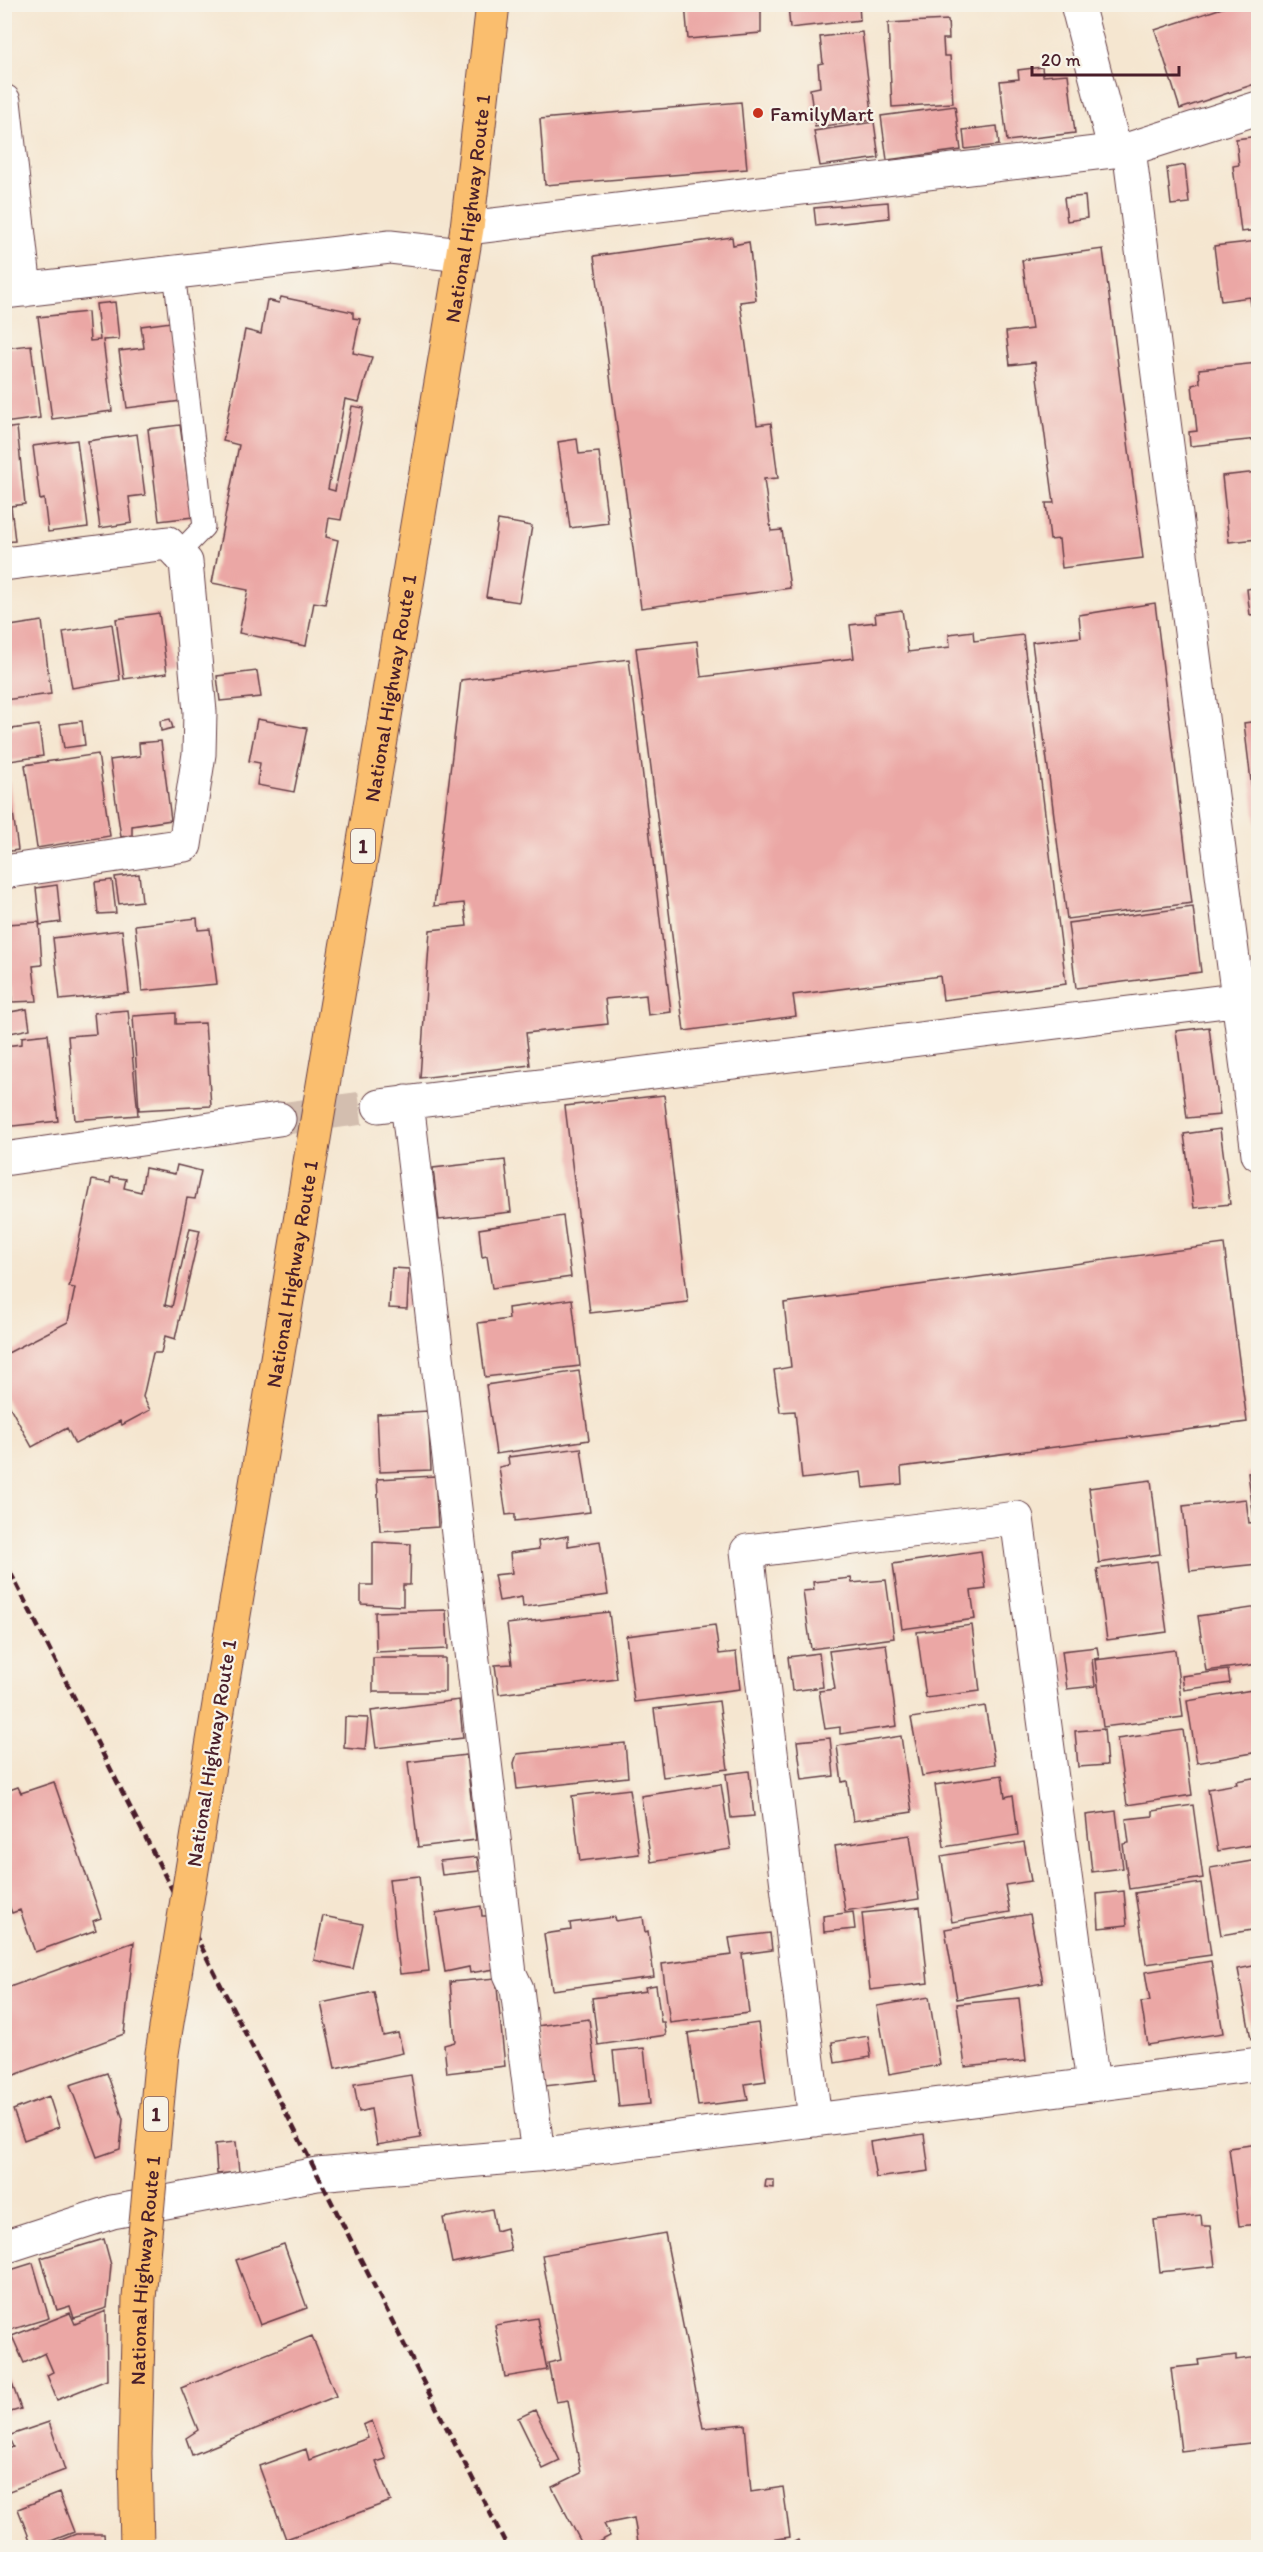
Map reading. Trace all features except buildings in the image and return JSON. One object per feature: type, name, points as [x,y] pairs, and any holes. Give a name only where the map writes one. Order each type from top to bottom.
[{"type":"highway","name":"National Highway Route 1","points":[[137,2547],[135,2453],[139,2298],[162,2053],[465,242],[493,4]]},
{"type":"street","points":[[1077,4],[1122,150],[1249,998],[1258,1154]]},
{"type":"street","points":[[4,101],[15,291],[390,247],[465,242],[1122,150],[1258,108]]},
{"type":"street","points":[[4,564],[168,543],[186,562],[200,712],[199,754],[185,845],[4,872]]},
{"type":"street","points":[[538,2155],[517,1989],[510,1974],[393,1104],[1249,998]]},
{"type":"street","points":[[4,1159],[279,1119]]},
{"type":"street","points":[[815,2120],[747,1551],[1017,1518],[1093,2085]]},
{"type":"street","points":[[4,2247],[112,2212],[317,2174],[538,2155],[1258,2064]]},
{"type":"lane","points":[[174,272],[204,526],[178,554]]},
{"type":"tunnel","points":[[279,1119],[379,1106]]},
{"type":"railway","points":[[4,1560],[508,2548]]},
{"type":"place","name":"FamilyMart","points":[[758,113]]}]
